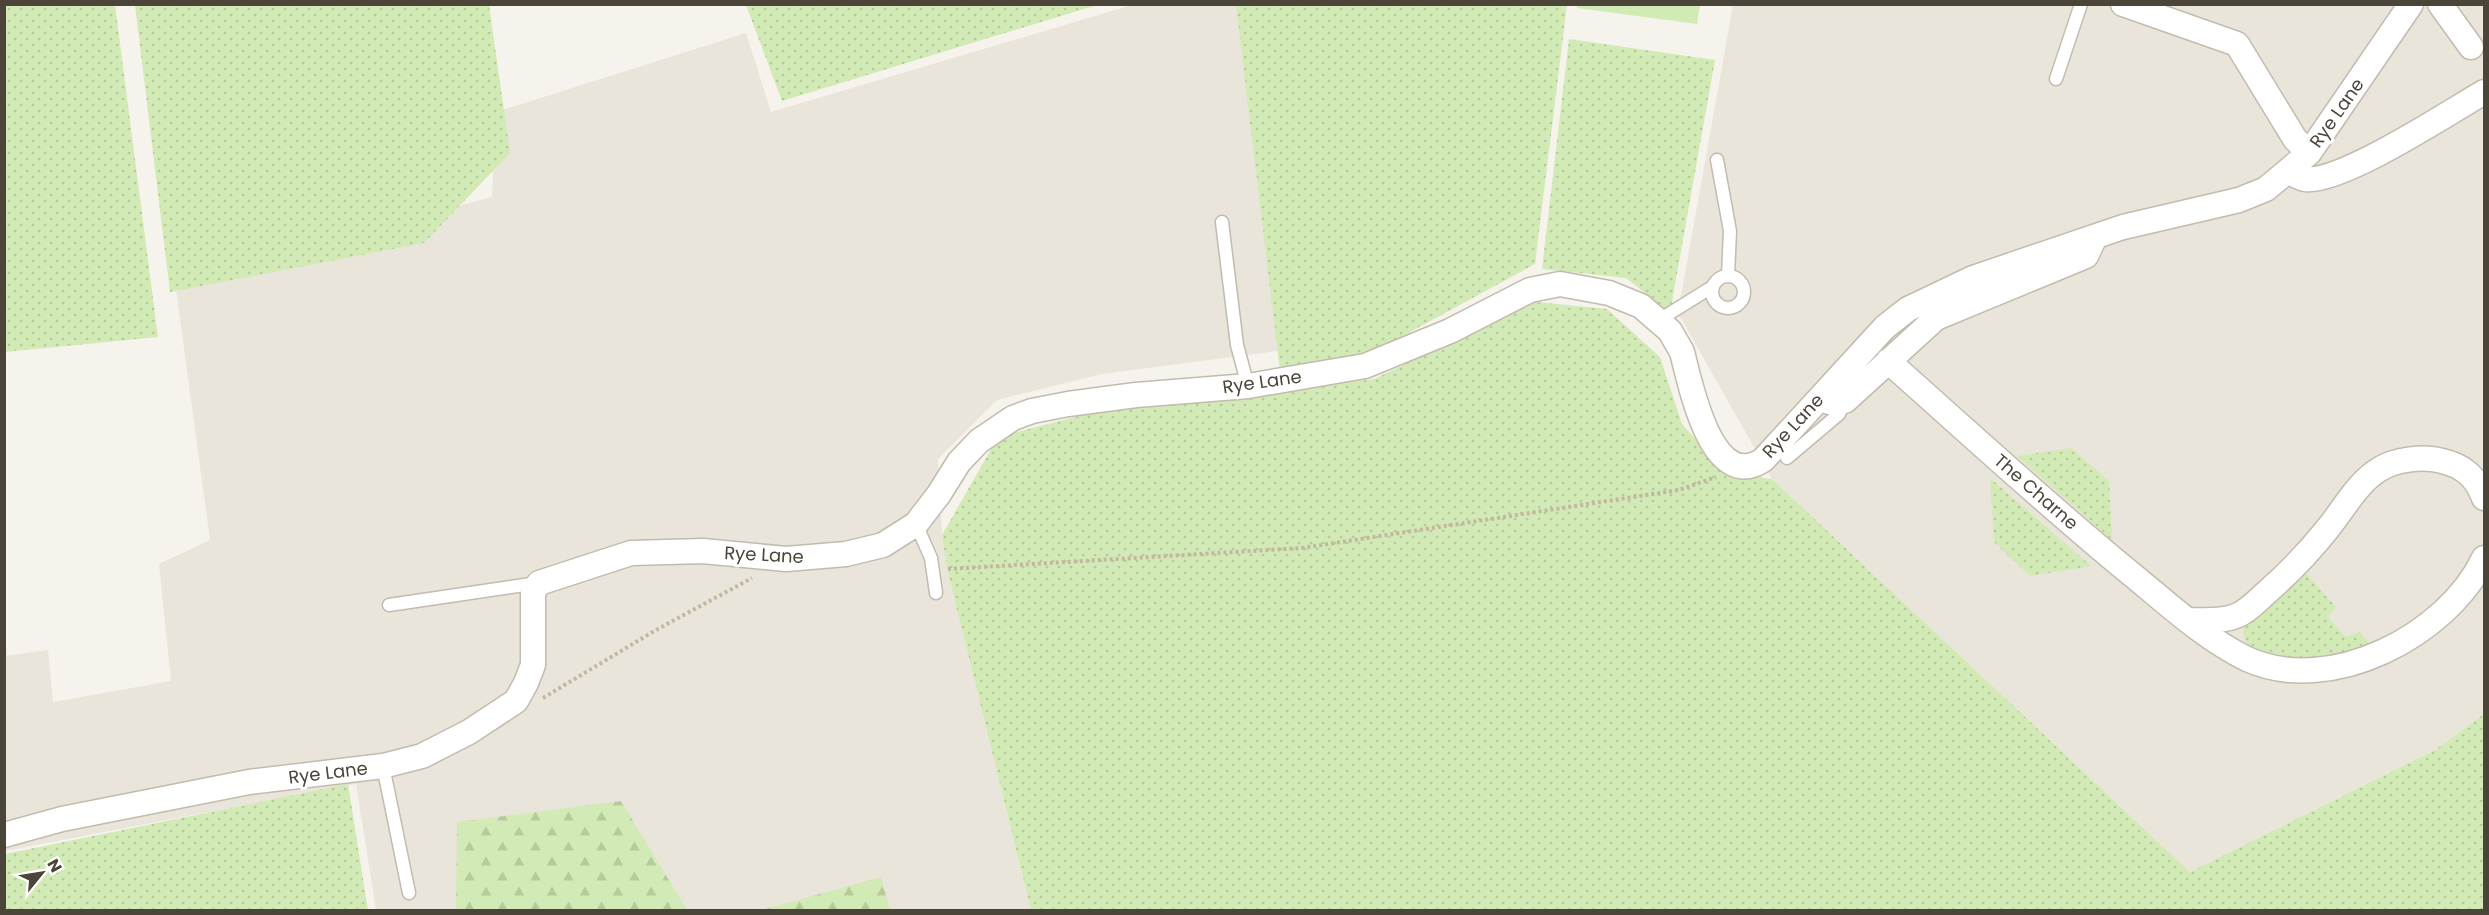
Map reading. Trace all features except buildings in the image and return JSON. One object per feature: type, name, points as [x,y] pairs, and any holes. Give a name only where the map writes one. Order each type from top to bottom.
[{"type":"street","points":[[2123,4],[2237,44],[2295,139],[2309,153]]},
{"type":"street","name":"Rye Lane","points":[[4,835],[62,819],[249,782],[383,766],[422,756],[469,732],[516,701],[533,665],[532,592],[539,583],[631,553],[703,551],[786,560],[846,554],[883,545],[916,524],[939,494],[958,462],[979,441],[1013,418],[1032,411],[1068,404],[1136,395],[1248,386],[1365,366],[1450,331],[1530,291],[1560,284],[1610,293],[1641,306],[1659,320],[1670,331],[1682,351],[1704,427],[1718,451],[1724,458],[1737,465],[1750,466],[1762,460],[1885,327],[1908,309],[1973,278],[2095,236],[2123,227],[2239,200],[2266,189],[2309,153],[2411,4]]},
{"type":"street","points":[[2440,4],[2471,47]]},
{"type":"street","points":[[2288,171],[2304,179],[2323,178],[2348,170],[2484,92]]},
{"type":"street","points":[[1819,399],[1828,402],[1845,401],[1936,318],[2086,256],[2095,236]]},
{"type":"street","name":"The Charne","points":[[1888,361],[2110,556],[2188,620],[2247,658],[2271,667],[2304,672],[2375,657],[2409,639],[2461,595],[2475,577],[2484,558]]},
{"type":"street","points":[[2188,620],[2237,616],[2258,600],[2297,565],[2365,480],[2381,468],[2415,459],[2439,460],[2458,465],[2468,471],[2476,481],[2484,498]]},
{"type":"lane","points":[[2056,79],[2080,4]]},
{"type":"lane","points":[[1717,160],[1730,231],[1728,276]]},
{"type":"lane","points":[[1222,222],[1237,345],[1248,386]]},
{"type":"lane","points":[[1659,320],[1712,286],[1718,278],[1728,276],[1738,279],[1743,287],[1743,298],[1735,306],[1724,308],[1712,298],[1712,286]]},
{"type":"lane","points":[[1787,458],[1839,414],[1845,401]]},
{"type":"lane","points":[[916,524],[931,558],[936,593]]},
{"type":"lane","points":[[389,605],[539,583]]},
{"type":"lane","points":[[383,766],[409,893]]},
{"type":"path","points":[[931,558],[947,569],[1302,548],[1679,490],[1726,473],[1737,465]]},
{"type":"path","points":[[516,701],[543,698],[656,630],[756,576]]},
{"type":"shaded area","points":[[1132,5],[1263,5],[1292,349],[1102,374],[997,400],[938,459],[942,535],[947,569],[1031,910],[376,910],[356,784],[5,851],[4,656],[48,650],[53,702],[171,681],[159,564],[210,540],[175,282],[492,197],[496,112],[746,33],[771,112]]},
{"type":"shaded area","points":[[1733,5],[2484,5],[2484,714],[2435,750],[2190,872],[1772,479],[1678,313]]},
{"type":"green space","points":[[5,4],[115,5],[158,337],[5,352]]},
{"type":"green space","points":[[746,4],[1097,5],[782,101]]},
{"type":"green space","points":[[1578,4],[1700,5],[1697,24],[1577,8]]},
{"type":"green space","points":[[135,5],[489,5],[510,153],[424,243],[170,292]]},
{"type":"green space","points":[[1236,5],[1567,5],[1535,264],[1366,356],[1280,371]]},
{"type":"green space","points":[[1569,39],[1715,60],[1670,313],[1626,278],[1542,269]]},
{"type":"green space","points":[[1536,302],[1607,309],[1660,357],[1682,424],[1726,473],[1772,479],[2190,872],[2435,750],[2484,714],[2484,910],[1031,910],[947,569],[942,535],[998,437],[1094,412],[1374,379]]},
{"type":"green space","points":[[2071,448],[2109,481],[2112,540],[2017,456]]},
{"type":"green space","points":[[1990,478],[2091,566],[2030,576],[1994,542]]},
{"type":"green space","points":[[2305,572],[2336,607],[2328,617],[2345,637],[2359,632],[2373,647],[2332,656],[2304,659],[2277,656],[2258,650],[2247,643],[2243,626],[2274,603]]},
{"type":"green space","points":[[348,784],[368,910],[5,910],[5,854]]},
{"type":"green space","points":[[621,801],[687,910],[456,910],[457,822]]},
{"type":"green space","points":[[881,877],[890,910],[762,910]]}]
